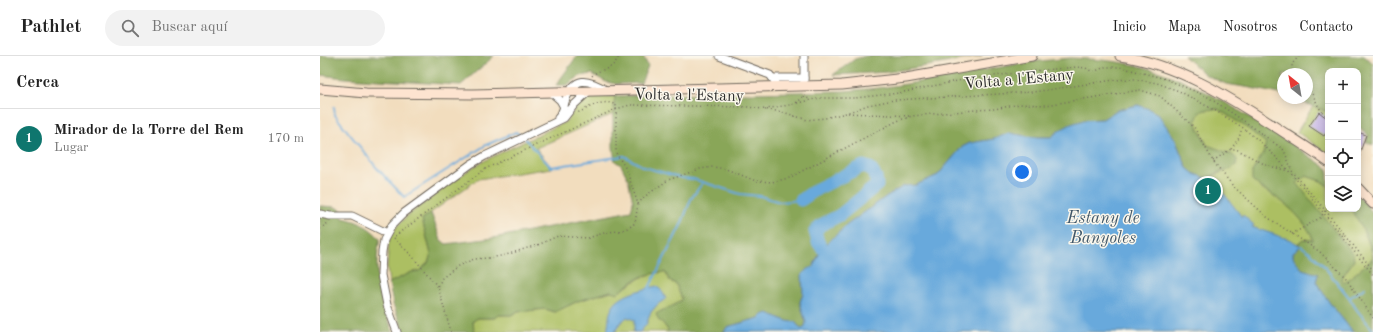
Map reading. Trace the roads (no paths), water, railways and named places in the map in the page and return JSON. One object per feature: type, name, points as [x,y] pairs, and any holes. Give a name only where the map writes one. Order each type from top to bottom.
[{"type":"main road","points":[[320,89],[366,93],[473,94],[764,88],[779,87],[804,82],[842,85],[885,81],[1032,56]]},
{"type":"main road","points":[[1120,56],[1146,61],[1198,82],[1229,98],[1325,160]]},
{"type":"main road","points":[[1361,191],[1373,204]]},
{"type":"street","points":[[719,56],[770,75],[779,87]]},
{"type":"street","points":[[773,78],[804,82],[804,56]]},
{"type":"street","points":[[764,73],[764,88]]},
{"type":"street","points":[[554,123],[563,112],[570,89],[579,82],[586,81],[596,84],[609,91]]},
{"type":"street","points":[[569,92],[574,105]]},
{"type":"street","points":[[397,332],[387,305],[381,275],[384,240],[390,235],[396,220],[471,164],[564,118],[574,105],[588,92]]},
{"type":"street","points":[[552,93],[560,100],[564,107]]},
{"type":"street","points":[[320,214],[330,216],[352,216],[390,235]]},
{"type":"water","name":"Estany de Banyoles","points":[[1138,105],[1158,114],[1175,139],[1187,168],[1193,173],[1208,179],[1225,195],[1242,217],[1243,215],[1254,225],[1252,227],[1291,240],[1301,246],[1293,252],[1293,257],[1302,269],[1318,274],[1316,282],[1329,302],[1353,332],[724,332],[727,327],[759,318],[768,313],[784,320],[795,322],[801,329],[804,328],[806,323],[800,302],[803,294],[802,275],[807,269],[813,267],[822,248],[847,225],[887,196],[904,186],[916,185],[938,175],[962,147],[970,143],[994,139],[1009,133],[1031,137],[1051,137],[1071,124],[1084,120],[1103,119],[1117,110]]},
{"type":"water","points":[[656,286],[662,291],[666,299],[658,304],[651,312],[646,325],[640,332],[633,332],[634,320],[627,317],[620,323],[615,332],[607,332],[610,314],[615,303],[631,293]]},
{"type":"waterway","points":[[334,107],[335,115],[341,123],[376,167],[404,197],[486,145],[516,132],[521,136]]},
{"type":"waterway","points":[[525,139],[551,167],[624,156],[644,167],[682,178],[693,179],[740,194],[760,196],[780,202],[801,200]]},
{"type":"waterway","points":[[801,200],[817,189],[863,166],[870,168],[876,177],[877,185],[840,215],[821,225],[815,231],[818,242],[822,248]]},
{"type":"waterway","points":[[649,288],[681,225],[691,199],[703,182]]},
{"type":"waterway","points":[[1301,246],[1310,252],[1323,265],[1373,330]]},
{"type":"waterway","points":[[1349,298],[1365,288]]},
{"type":"place","name":"Mirador de la Torre del Rem","points":[[1208,191]]}]
